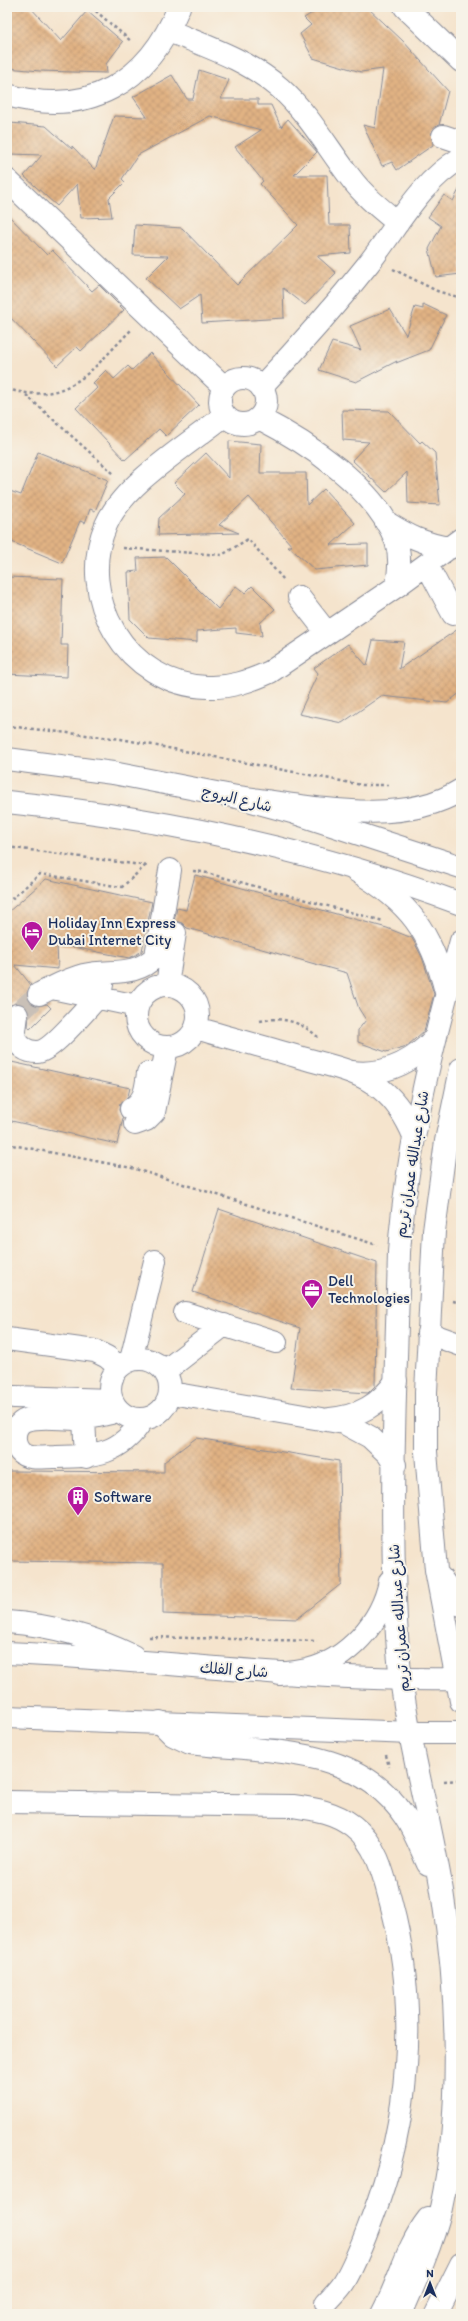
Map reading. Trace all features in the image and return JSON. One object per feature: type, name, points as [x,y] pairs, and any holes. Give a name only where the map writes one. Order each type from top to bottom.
[{"type":"street","points":[[7,95],[28,101],[55,103],[82,99],[108,90],[131,76],[151,58],[169,31],[179,7]]},
{"type":"street","points":[[405,7],[457,51]]},
{"type":"street","points":[[169,31],[247,63],[280,88],[308,118],[350,178],[373,202],[398,223]]},
{"type":"street","points":[[261,387],[333,309],[373,258],[413,200],[432,180],[461,158]]},
{"type":"street","points":[[7,180],[224,387]]},
{"type":"street","points":[[238,378],[255,381],[261,387],[265,395],[266,403],[259,418],[251,423],[241,424],[232,422],[224,416],[219,402],[224,387],[238,378]]},
{"type":"street","points":[[224,416],[131,488],[113,512],[106,525],[99,546],[96,568],[98,590],[103,612],[113,632],[127,650],[144,664],[163,676],[184,684],[206,687],[228,686],[250,681],[270,672],[397,586],[455,544]]},
{"type":"street","points":[[259,418],[288,433],[316,451],[361,491],[386,522],[396,542],[400,564],[397,586]]},
{"type":"street","points":[[386,522],[408,535],[428,544],[455,544]]},
{"type":"street","points":[[427,565],[453,614]]},
{"type":"street","points":[[299,597],[327,633]]},
{"type":"street","name":"شارع البروج","points":[[7,760],[113,773],[237,797],[295,813],[461,867]]},
{"type":"street","points":[[237,797],[379,812],[416,807],[452,796],[461,790]]},
{"type":"street","points":[[7,802],[69,808],[165,824],[260,844],[355,870],[461,904]]},
{"type":"street","points":[[137,1006],[97,998],[46,991],[74,978],[104,973],[138,970],[156,956],[170,870]]},
{"type":"street","points":[[355,870],[382,886],[406,908],[420,927],[439,962],[446,993]]},
{"type":"street","points":[[172,986],[181,934]]},
{"type":"street","name":"شارع عبدالله عمران تريم","points":[[401,2314],[421,2268],[440,2210],[451,2150],[455,2066],[452,1978],[442,1891],[401,1679],[393,1566],[399,1252],[402,1214],[414,1136],[435,1038],[461,941]]},
{"type":"street","points":[[17,1014],[14,1038],[23,1049],[38,1052],[51,1046],[97,998],[101,990],[104,973]]},
{"type":"street","points":[[172,986],[193,999],[198,1018],[196,1028],[184,1042],[160,1046],[140,1032],[135,1015],[137,1006],[148,991],[172,986]]},
{"type":"street","points":[[196,1028],[345,1071],[369,1081],[395,1101],[406,1118],[414,1136]]},
{"type":"street","points":[[345,1071],[362,1073],[379,1072],[395,1067],[410,1060],[435,1038]]},
{"type":"street","points":[[133,1116],[145,1094],[160,1046]]},
{"type":"street","name":"شارع عبدالله عمران تريم","points":[[461,1068],[446,1140],[436,1216],[428,1327],[426,1452],[436,1570],[459,1679],[461,1702]]},
{"type":"street","points":[[14,1390],[132,1377],[170,1382],[171,1393],[166,1406],[156,1415],[143,1419],[130,1418],[132,1377],[159,1263]]},
{"type":"street","points":[[185,1313],[276,1342]]},
{"type":"street","points":[[143,1419],[136,1431],[119,1445],[100,1454],[86,1456],[34,1457],[24,1454],[17,1447],[14,1437],[17,1428],[24,1421],[34,1419],[84,1419],[132,1377],[220,1324]]},
{"type":"street","points":[[428,1327],[461,1331]]},
{"type":"street","points":[[428,1327],[461,1345]]},
{"type":"street","points":[[7,1339],[95,1352],[107,1357],[132,1377]]},
{"type":"street","points":[[329,1419],[361,1413],[375,1405],[396,1382]]},
{"type":"street","points":[[171,1393],[329,1419],[358,1428],[388,1454],[395,1465]]},
{"type":"street","points":[[84,1419],[86,1456]]},
{"type":"street","points":[[280,1674],[307,1670],[333,1660],[354,1644],[375,1621],[387,1595],[393,1566]]},
{"type":"street","points":[[436,1570],[452,1595],[461,1605]]},
{"type":"street","points":[[7,1622],[66,1632],[111,1645],[150,1664]]},
{"type":"street","name":"شارع الفلك","points":[[7,1653],[77,1656],[150,1664],[280,1674],[401,1679],[459,1679]]},
{"type":"street","points":[[7,1717],[411,1733],[461,1733]]},
{"type":"street","points":[[160,1722],[173,1735],[190,1743],[305,1755],[334,1762],[361,1775],[385,1793],[405,1818],[442,1891]]},
{"type":"street","points":[[7,1802],[294,1806],[326,1811],[354,1826],[374,1850],[396,1923],[403,1965],[406,2052],[403,2095],[387,2172],[375,2210],[344,2282],[326,2303]]},
{"type":"street","points":[[382,2314],[392,2297],[419,2232],[428,2219],[440,2210]]},
{"type":"street","points":[[436,2314],[448,2304],[461,2264]]},
{"type":"path","points":[[91,7],[151,58]]},
{"type":"path","points":[[373,258],[437,291],[461,298]]},
{"type":"path","points":[[7,389],[25,394],[53,393],[78,382],[147,314]]},
{"type":"path","points":[[25,394],[131,488]]},
{"type":"path","points":[[99,546],[222,555],[248,538],[299,597]]},
{"type":"path","points":[[7,726],[121,739],[362,785],[392,785]]},
{"type":"path","points":[[7,847],[145,865],[170,870],[203,872],[389,922]]},
{"type":"path","points":[[7,903],[40,874],[122,887],[145,865]]},
{"type":"path","points":[[7,1144],[132,1168],[399,1252]]},
{"type":"path","points":[[142,1637],[322,1641]]},
{"type":"building","points":[[7,7],[30,7],[61,41],[87,11],[123,42],[106,64],[107,73],[40,71],[7,68]]},
{"type":"building","points":[[322,7],[367,7],[403,41],[448,91],[439,125],[431,132],[433,145],[397,170],[392,162],[382,166],[363,125],[375,128],[383,69],[361,72],[313,58],[300,34],[311,25],[304,18]]},
{"type":"building","points":[[199,70],[229,80],[221,99],[258,99],[258,105],[271,105],[281,127],[288,119],[317,152],[294,175],[327,175],[329,225],[350,225],[351,253],[317,256],[336,273],[305,305],[283,288],[284,318],[202,323],[200,295],[179,309],[146,278],[168,256],[133,255],[135,225],[182,228],[237,285],[298,225],[260,184],[263,181],[235,147],[261,130],[210,116],[138,155],[122,179],[125,182],[109,198],[112,217],[81,218],[77,184],[57,206],[24,176],[42,155],[10,154],[10,123],[46,126],[72,149],[72,146],[95,170],[114,116],[147,117],[133,97],[172,75],[187,99],[193,99]]},
{"type":"building","points":[[461,186],[461,274],[436,277],[429,249],[441,226],[428,217],[444,195],[453,201]]},
{"type":"building","points":[[7,214],[47,255],[52,250],[92,291],[99,285],[124,310],[81,351],[77,347],[57,366],[7,314]]},
{"type":"building","points":[[423,304],[446,315],[429,350],[396,363],[397,361],[356,382],[319,370],[332,342],[361,350],[350,326],[390,309],[406,335],[415,307],[423,309]]},
{"type":"building","points":[[150,353],[199,405],[166,436],[159,429],[125,460],[76,408],[97,388],[93,383],[106,370],[114,379],[128,366],[132,370]]},
{"type":"building","points":[[342,410],[389,411],[420,443],[422,441],[435,453],[440,505],[408,503],[407,472],[386,492],[352,460],[369,442],[343,440]]},
{"type":"building","points":[[229,441],[261,444],[260,473],[306,473],[307,505],[324,489],[355,523],[331,545],[368,544],[368,565],[315,570],[288,546],[292,546],[249,497],[219,525],[239,533],[158,535],[159,518],[185,494],[174,483],[206,453],[229,478]]},
{"type":"building","points":[[38,452],[108,480],[95,511],[90,509],[85,523],[80,521],[62,563],[7,540],[7,490],[21,495]]},
{"type":"building","points":[[166,557],[218,609],[236,586],[245,593],[252,586],[275,609],[260,623],[262,636],[236,633],[236,628],[197,631],[197,642],[149,638],[130,619],[128,572],[138,571],[137,558]]},
{"type":"building","points":[[7,577],[63,579],[61,645],[68,645],[67,677],[7,674]]},
{"type":"building","points":[[461,627],[461,692],[447,703],[381,696],[342,723],[299,714],[318,673],[314,668],[348,644],[367,666],[373,640],[404,642],[399,669]]},
{"type":"building","points":[[195,875],[387,928],[412,938],[422,957],[434,994],[424,1031],[407,1046],[386,1052],[358,1042],[358,1030],[366,1020],[359,1009],[347,973],[187,928],[182,923],[174,921],[177,908],[186,910]]},
{"type":"building","name":"Holiday Inn Express Dubai Internet City","points":[[46,879],[152,902],[142,951],[134,956],[129,958],[57,944],[58,969],[15,965],[31,985],[27,993],[28,1000],[32,1004],[38,1006],[47,1004],[51,1008],[30,1029],[28,1027],[29,1011],[25,1005],[18,1003],[10,1005],[7,1002],[7,913]]},
{"type":"building","points":[[7,1061],[130,1088],[128,1096],[120,1104],[119,1110],[123,1118],[117,1144],[7,1120]]},
{"type":"building","name":"Dell Technologies","points":[[219,1209],[377,1263],[375,1386],[368,1393],[291,1388],[300,1328],[193,1292]]},
{"type":"building","points":[[196,1438],[339,1461],[341,1584],[297,1619],[163,1614],[163,1563],[7,1561],[7,1471],[164,1472],[164,1462]]},
{"type":"tunnel","points":[[17,1015],[39,994]]},
{"type":"place","name":"Holiday Inn Express Dubai Internet City","points":[[32,952]]},
{"type":"place","name":"Dell Technologies","points":[[312,1310]]},
{"type":"place","name":"Software","points":[[78,1516]]}]
